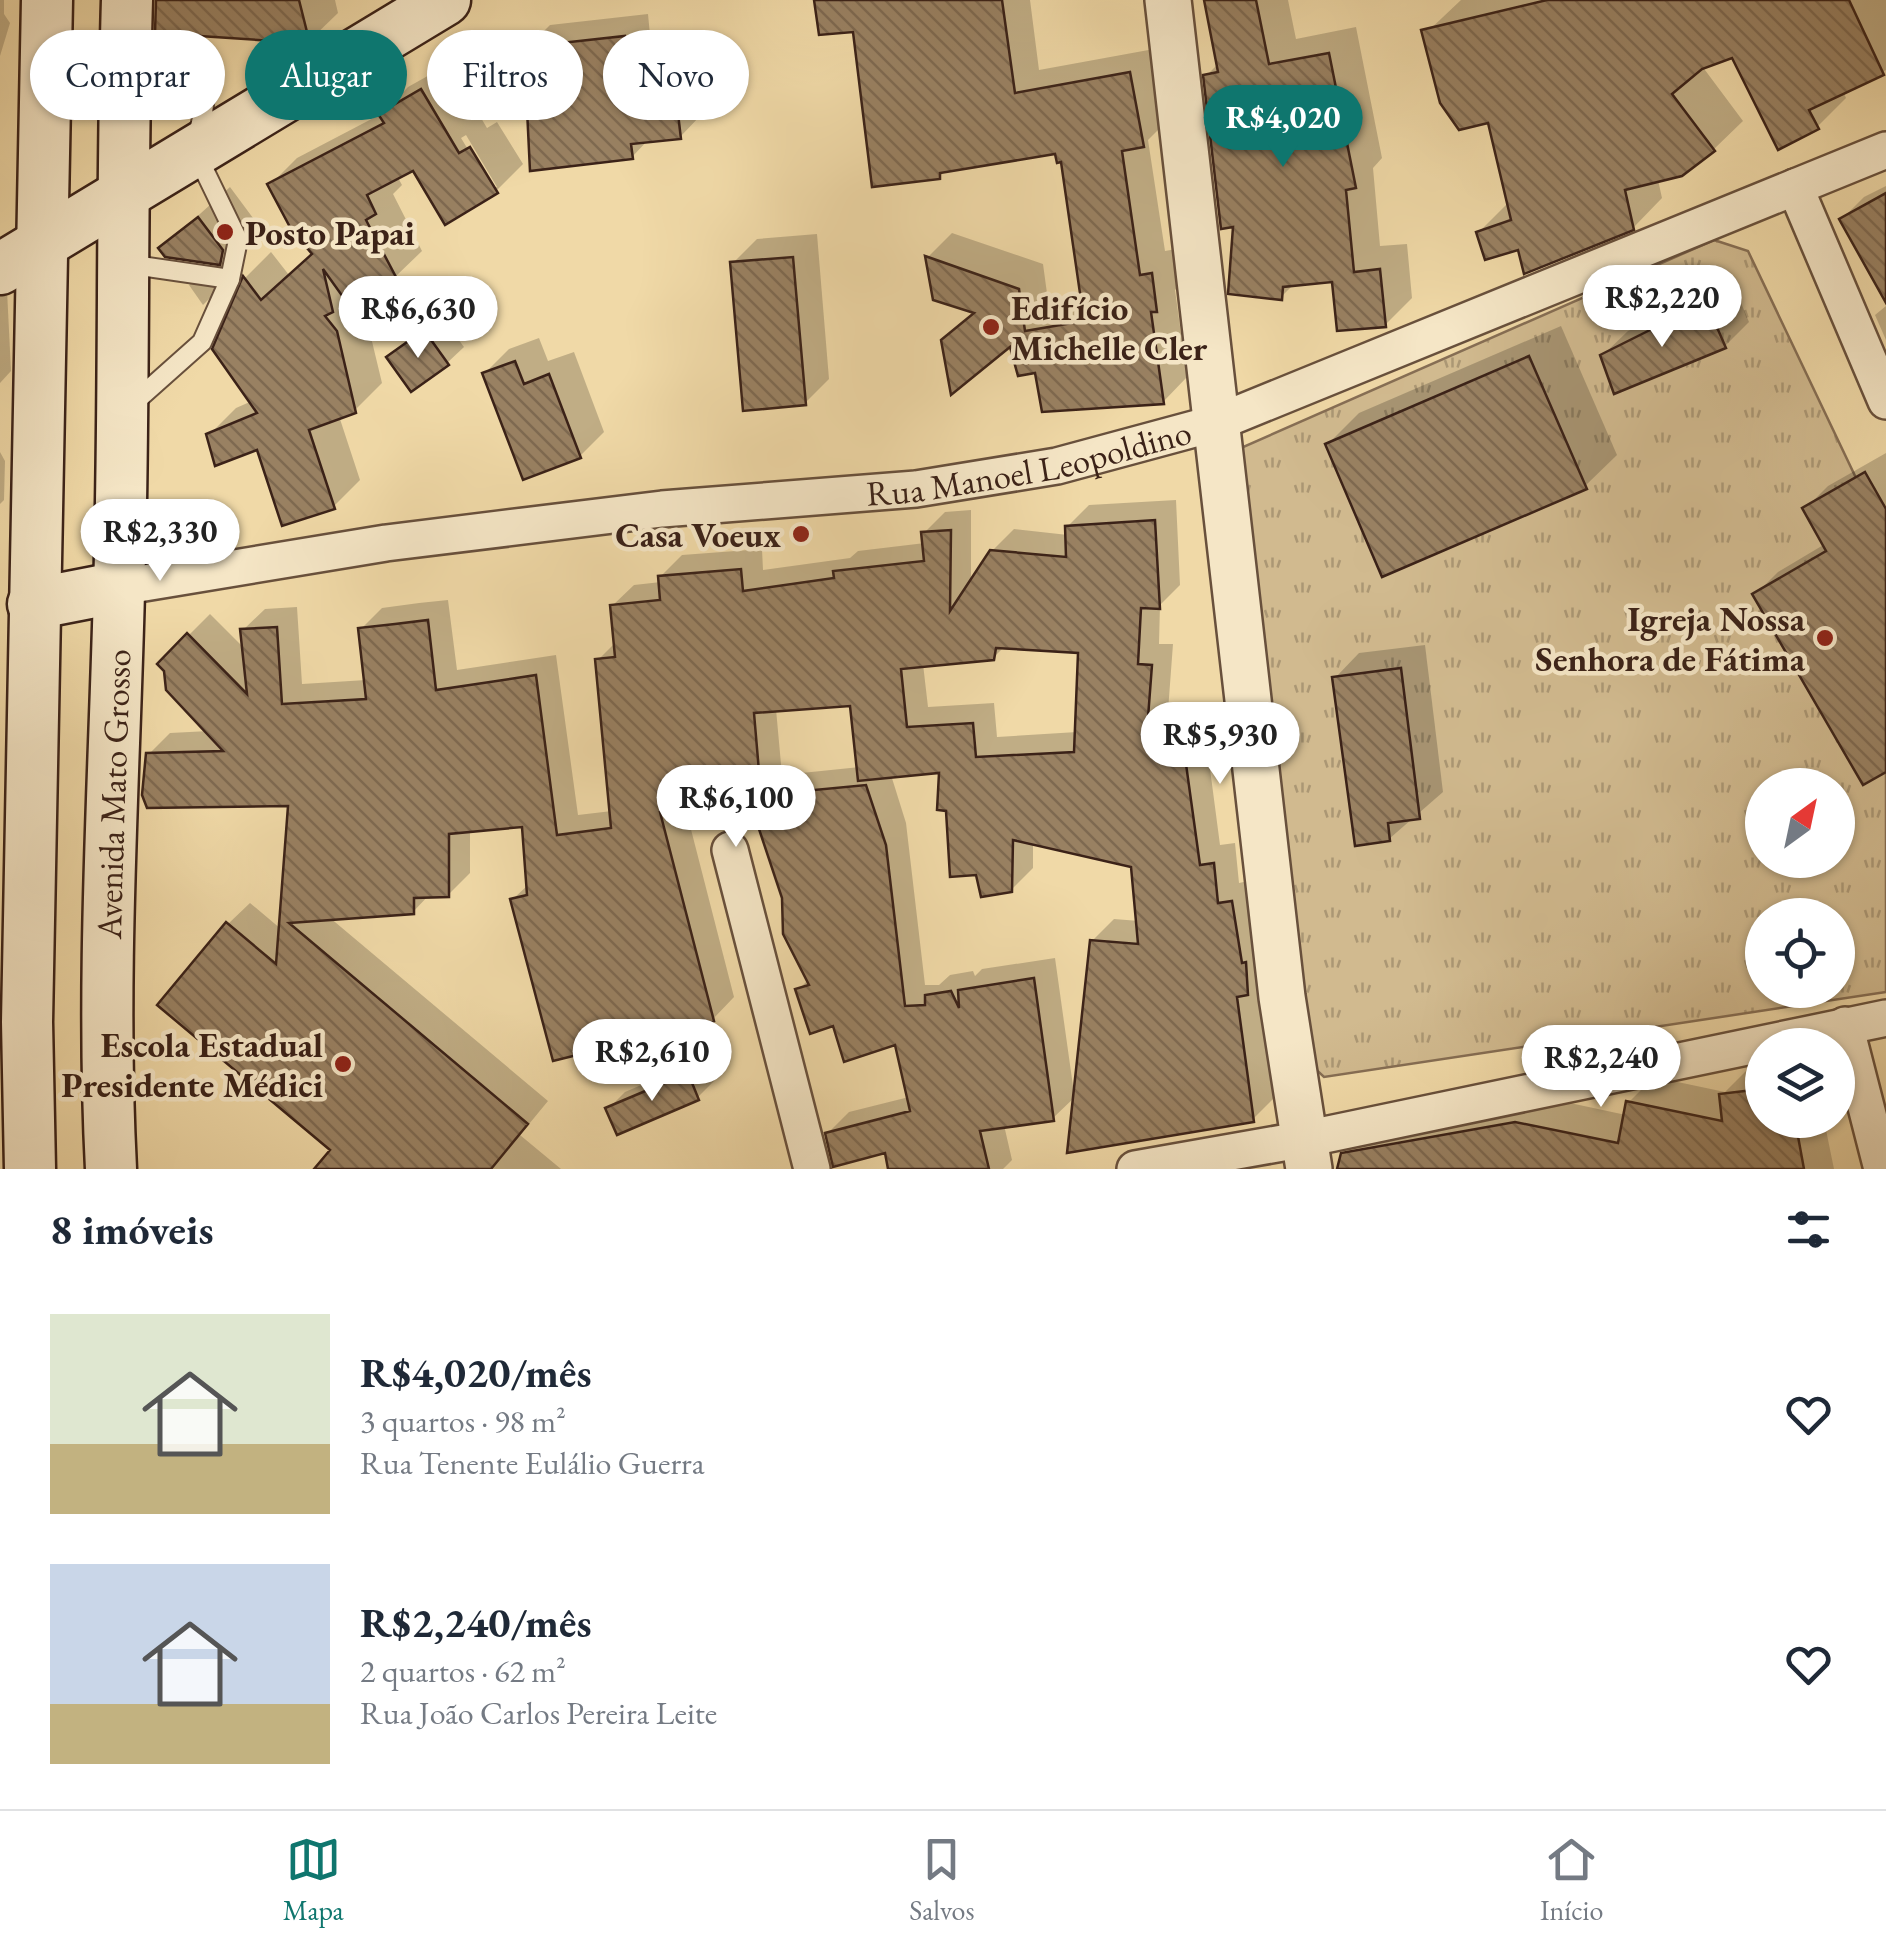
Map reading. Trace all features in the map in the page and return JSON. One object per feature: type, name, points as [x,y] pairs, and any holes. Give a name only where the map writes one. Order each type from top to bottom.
[{"type":"main road","points":[[30,1169],[27,1022],[34,604],[20,256],[47,0]]},
{"type":"main road","points":[[20,256],[445,0]]},
{"type":"main road","name":"Avenida Mato Grosso","points":[[112,1169],[105,1044],[120,586],[121,192],[127,22]]},
{"type":"main road","points":[[34,604],[120,586]]},
{"type":"street","points":[[1168,0],[1282,998],[1307,1154]]},
{"type":"street","name":"Rua Manoel Leopoldino","points":[[120,586],[386,543],[603,516],[916,488],[1057,466],[1216,423],[1886,150]]},
{"type":"street","points":[[1795,188],[1886,401]]},
{"type":"street","points":[[730,850],[812,1169]]},
{"type":"street","points":[[1136,1169],[1307,1154],[1845,1024],[1886,1018]]},
{"type":"street","points":[[1845,1024],[1882,1169]]},
{"type":"lane","points":[[120,415],[202,342],[230,279],[238,240],[194,149],[208,100],[202,80],[127,22]]},
{"type":"lane","points":[[121,263],[230,279]]},
{"type":"green space","points":[[1714,240],[1748,251],[1886,541],[1886,992],[1855,997],[1855,898],[1745,898],[1745,1008],[1780,1008],[1324,1077],[1293,1048],[1234,451]]},
{"type":"building","points":[[156,0],[299,0],[306,30],[245,30],[245,39],[225,38],[225,30],[155,30]]},
{"type":"building","points":[[814,0],[1002,0],[1015,93],[1130,72],[1144,147],[1122,151],[1140,275],[1152,273],[1157,312],[1151,312],[1164,404],[1042,412],[1035,373],[1018,376],[1010,347],[951,395],[941,340],[974,313],[933,300],[925,256],[1019,289],[1025,331],[1084,321],[1061,162],[1057,163],[1055,154],[940,173],[940,179],[872,187],[853,32],[819,35]]},
{"type":"building","points":[[1204,0],[1256,0],[1269,64],[1329,53],[1356,188],[1346,190],[1354,272],[1380,269],[1386,327],[1337,331],[1332,282],[1283,287],[1282,300],[1228,294],[1233,227],[1221,229],[1203,75],[1218,72]]},
{"type":"building","points":[[1547,0],[1849,0],[1884,75],[1809,110],[1819,129],[1778,150],[1732,58],[1702,69],[1672,94],[1715,151],[1682,176],[1625,190],[1634,230],[1524,274],[1518,250],[1485,260],[1476,232],[1511,220],[1488,123],[1459,130],[1440,103],[1421,30]]},
{"type":"building","points":[[603,38],[603,120],[679,120],[681,139],[631,144],[633,159],[530,171],[528,120],[583,120],[583,41]]},
{"type":"building","points":[[421,89],[427,99],[427,120],[439,120],[459,153],[470,147],[498,193],[445,225],[413,171],[367,195],[376,214],[366,220],[397,279],[348,304],[323,269],[333,312],[325,316],[337,331],[356,413],[309,430],[335,509],[282,526],[257,450],[215,466],[206,434],[257,413],[212,349],[243,276],[261,300],[312,254],[291,229],[267,184],[384,123],[382,120],[407,120],[407,97]]},
{"type":"building","points":[[1886,193],[1886,303],[1839,219]]},
{"type":"building","points":[[198,217],[223,250],[220,265],[165,257],[158,248]]},
{"type":"building","points":[[793,257],[806,405],[743,411],[730,262]]},
{"type":"building","points":[[1709,309],[1726,348],[1614,394],[1600,355],[1690,310],[1692,316]]},
{"type":"building","points":[[424,330],[449,365],[411,392],[386,357]]},
{"type":"building","points":[[1529,356],[1587,489],[1382,577],[1325,444]]},
{"type":"building","points":[[515,361],[524,384],[549,374],[581,458],[523,480],[482,373]]},
{"type":"building","name":"Igreja Nossa Senhora de Fátima","points":[[1865,472],[1886,509],[1886,772],[1863,785],[1752,594],[1826,551],[1802,508]]},
{"type":"building","points":[[1155,520],[1160,609],[1141,608],[1138,664],[1152,665],[1147,731],[1181,728],[1200,865],[1214,863],[1218,903],[1232,901],[1242,963],[1246,962],[1248,995],[1237,997],[1254,1122],[1067,1153],[1090,940],[1138,944],[1131,867],[1013,840],[1012,892],[981,897],[976,875],[950,877],[946,811],[937,810],[939,773],[858,781],[850,706],[754,713],[761,795],[866,785],[886,845],[905,1006],[925,1005],[925,995],[951,991],[959,1008],[958,990],[1034,978],[1054,1121],[980,1131],[989,1169],[888,1169],[885,1153],[833,1167],[825,1133],[910,1111],[895,1045],[844,1062],[833,1026],[810,1034],[795,989],[809,985],[783,934],[782,898],[749,799],[660,812],[714,1021],[553,1061],[510,899],[527,895],[522,827],[449,834],[449,897],[414,898],[414,914],[289,923],[528,1124],[491,1169],[314,1169],[330,1150],[157,1005],[226,922],[276,964],[288,806],[147,808],[142,795],[146,753],[223,751],[166,690],[164,671],[157,664],[187,633],[247,694],[240,629],[277,627],[282,704],[366,699],[358,628],[428,620],[436,690],[536,675],[557,835],[611,828],[595,659],[615,657],[610,605],[660,600],[658,576],[741,569],[743,591],[834,578],[833,571],[924,561],[921,532],[951,530],[950,611],[990,550],[1066,557],[1065,526]],"holes":[[[996,648],[1078,653],[1074,752],[976,757],[973,723],[907,727],[901,669],[994,660]]]},
{"type":"building","points":[[1401,668],[1420,819],[1388,823],[1390,841],[1355,846],[1332,677]]},
{"type":"building","points":[[688,1073],[699,1100],[617,1135],[605,1108]]},
{"type":"building","points":[[1745,1091],[1745,1138],[1798,1138],[1804,1169],[1337,1169],[1341,1153],[1515,1122],[1618,1143],[1626,1101],[1722,1121],[1719,1094]]},
{"type":"place","name":"Posto Papai","points":[[225,232]]},
{"type":"place","name":"Edifício Michelle Cler","points":[[991,327]]},
{"type":"place","name":"Casa Voeux","points":[[801,534]]},
{"type":"place","name":"Igreja Nossa Senhora de Fátima","points":[[1825,638]]},
{"type":"place","name":"Escola Estadual Presidente Médici","points":[[343,1064]]}]
